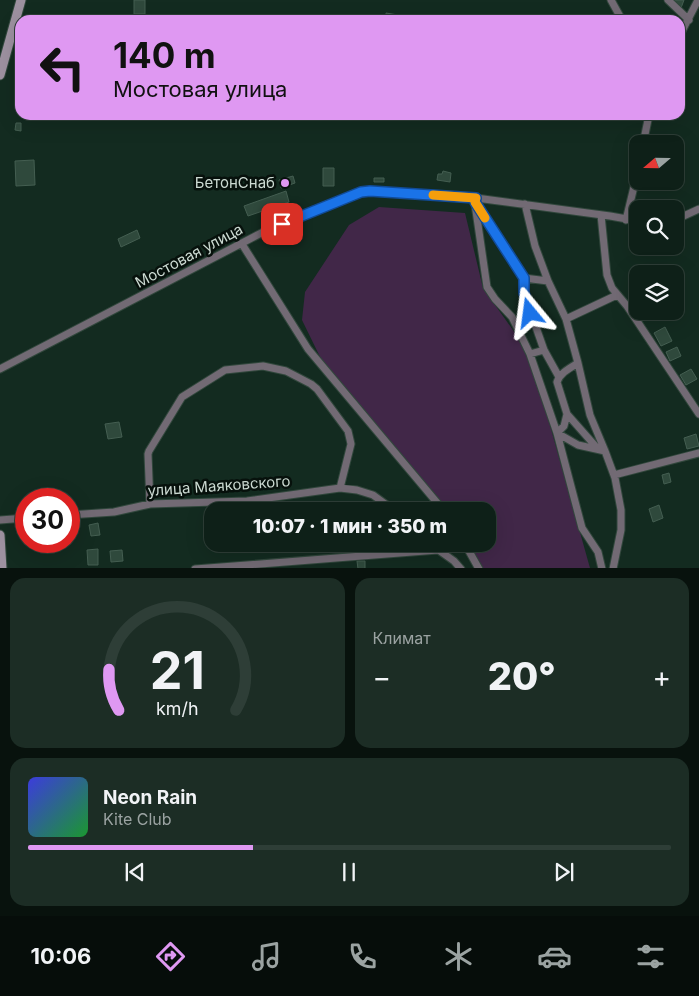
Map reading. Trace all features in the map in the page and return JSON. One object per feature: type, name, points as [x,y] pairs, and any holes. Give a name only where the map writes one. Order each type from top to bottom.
[{"type":"main road","points":[[17,15],[21,0]]},
{"type":"main road","points":[[0,75],[15,21]]},
{"type":"main road","points":[[0,535],[2,568]]},
{"type":"street","points":[[612,0],[620,15]]},
{"type":"street","points":[[668,0],[684,15]]},
{"type":"street","points":[[685,27],[698,0]]},
{"type":"street","points":[[685,16],[689,20]]},
{"type":"street","points":[[645,135],[648,120]]},
{"type":"street","points":[[626,220],[633,190]]},
{"type":"street","name":"Мостовая улица","points":[[0,369],[269,229],[361,192],[380,191],[525,204],[629,220]]},
{"type":"street","points":[[476,200],[524,278],[524,293],[544,350],[559,377]]},
{"type":"street","points":[[476,200],[479,240],[487,287],[494,299],[512,317],[530,354],[557,433],[582,528],[598,552],[602,568]]},
{"type":"street","points":[[525,204],[535,246],[548,281],[566,319],[590,415],[602,450],[614,475],[622,521],[613,568]]},
{"type":"street","points":[[684,216],[699,209]]},
{"type":"street","points":[[601,215],[607,275],[610,284],[627,306],[699,414]]},
{"type":"street","points":[[242,244],[308,349],[436,502]]},
{"type":"street","points":[[524,278],[548,281]]},
{"type":"street","points":[[566,319],[617,295]]},
{"type":"street","points":[[530,354],[544,350]]},
{"type":"street","points":[[578,363],[559,377],[557,382],[568,414],[602,450]]},
{"type":"street","points":[[150,504],[148,454],[180,399],[225,370],[251,366],[269,366],[286,371],[311,384],[320,393],[348,431],[351,444],[340,488]]},
{"type":"street","points":[[557,433],[564,426],[568,414]]},
{"type":"street","points":[[557,433],[578,444],[602,450]]},
{"type":"street","points":[[614,475],[699,453]]},
{"type":"street","name":"улица Маяковского","points":[[80,514],[114,512],[150,504],[248,501],[340,488],[366,492],[383,502]]},
{"type":"street","points":[[0,520],[15,519]]},
{"type":"street","points":[[195,568],[411,552]]},
{"type":"street","points":[[441,552],[461,568]]},
{"type":"street","points":[[470,552],[479,568]]},
{"type":"shaded area","points":[[379,207],[465,213],[483,288],[530,354],[590,568],[479,568],[471,552],[496,552],[496,502],[441,502],[323,363],[302,320],[305,292],[349,225]]},
{"type":"building","points":[[134,0],[145,0],[145,14],[134,14]]},
{"type":"building","points":[[674,0],[684,0],[681,8],[673,5]]},
{"type":"building","points":[[16,123],[21,123],[21,131],[15,130]]},
{"type":"building","points":[[34,160],[35,185],[16,186],[15,161]]},
{"type":"building","points":[[323,168],[334,168],[334,186],[323,186]]},
{"type":"building","points":[[443,171],[451,173],[450,182],[437,180],[438,174],[442,174]]},
{"type":"building","points":[[293,176],[295,183],[281,188],[279,180]]},
{"type":"building","points":[[374,178],[384,178],[384,182],[374,182]]},
{"type":"building","points":[[286,191],[289,202],[248,216],[244,206]]},
{"type":"building","points":[[137,230],[140,238],[121,247],[118,239]]},
{"type":"building","points":[[665,327],[672,341],[661,346],[654,333]]},
{"type":"building","points":[[677,347],[681,356],[670,361],[666,352]]},
{"type":"building","points":[[691,369],[697,379],[686,385],[680,375]]},
{"type":"building","points":[[119,422],[122,437],[108,439],[105,424]]},
{"type":"building","points":[[696,434],[699,446],[687,449],[684,438]]},
{"type":"building","points":[[669,473],[671,482],[664,484],[662,475]]},
{"type":"building","points":[[659,505],[663,518],[653,522],[649,509]]},
{"type":"building","points":[[98,523],[100,535],[91,536],[89,525]]},
{"type":"building","points":[[98,549],[98,565],[88,565],[87,550]]},
{"type":"building","points":[[122,550],[123,561],[111,562],[110,551]]},
{"type":"building","points":[[357,561],[365,561],[365,568],[358,568]]},
{"type":"slow traffic","points":[[433,195],[476,198],[475,202],[485,218]]},
{"type":"place","name":"БетонСнаб","points":[[285,183]]},
{"type":"route","points":[[282,224],[361,192],[380,191],[476,198],[475,202],[524,278],[524,293],[530,313]]}]
